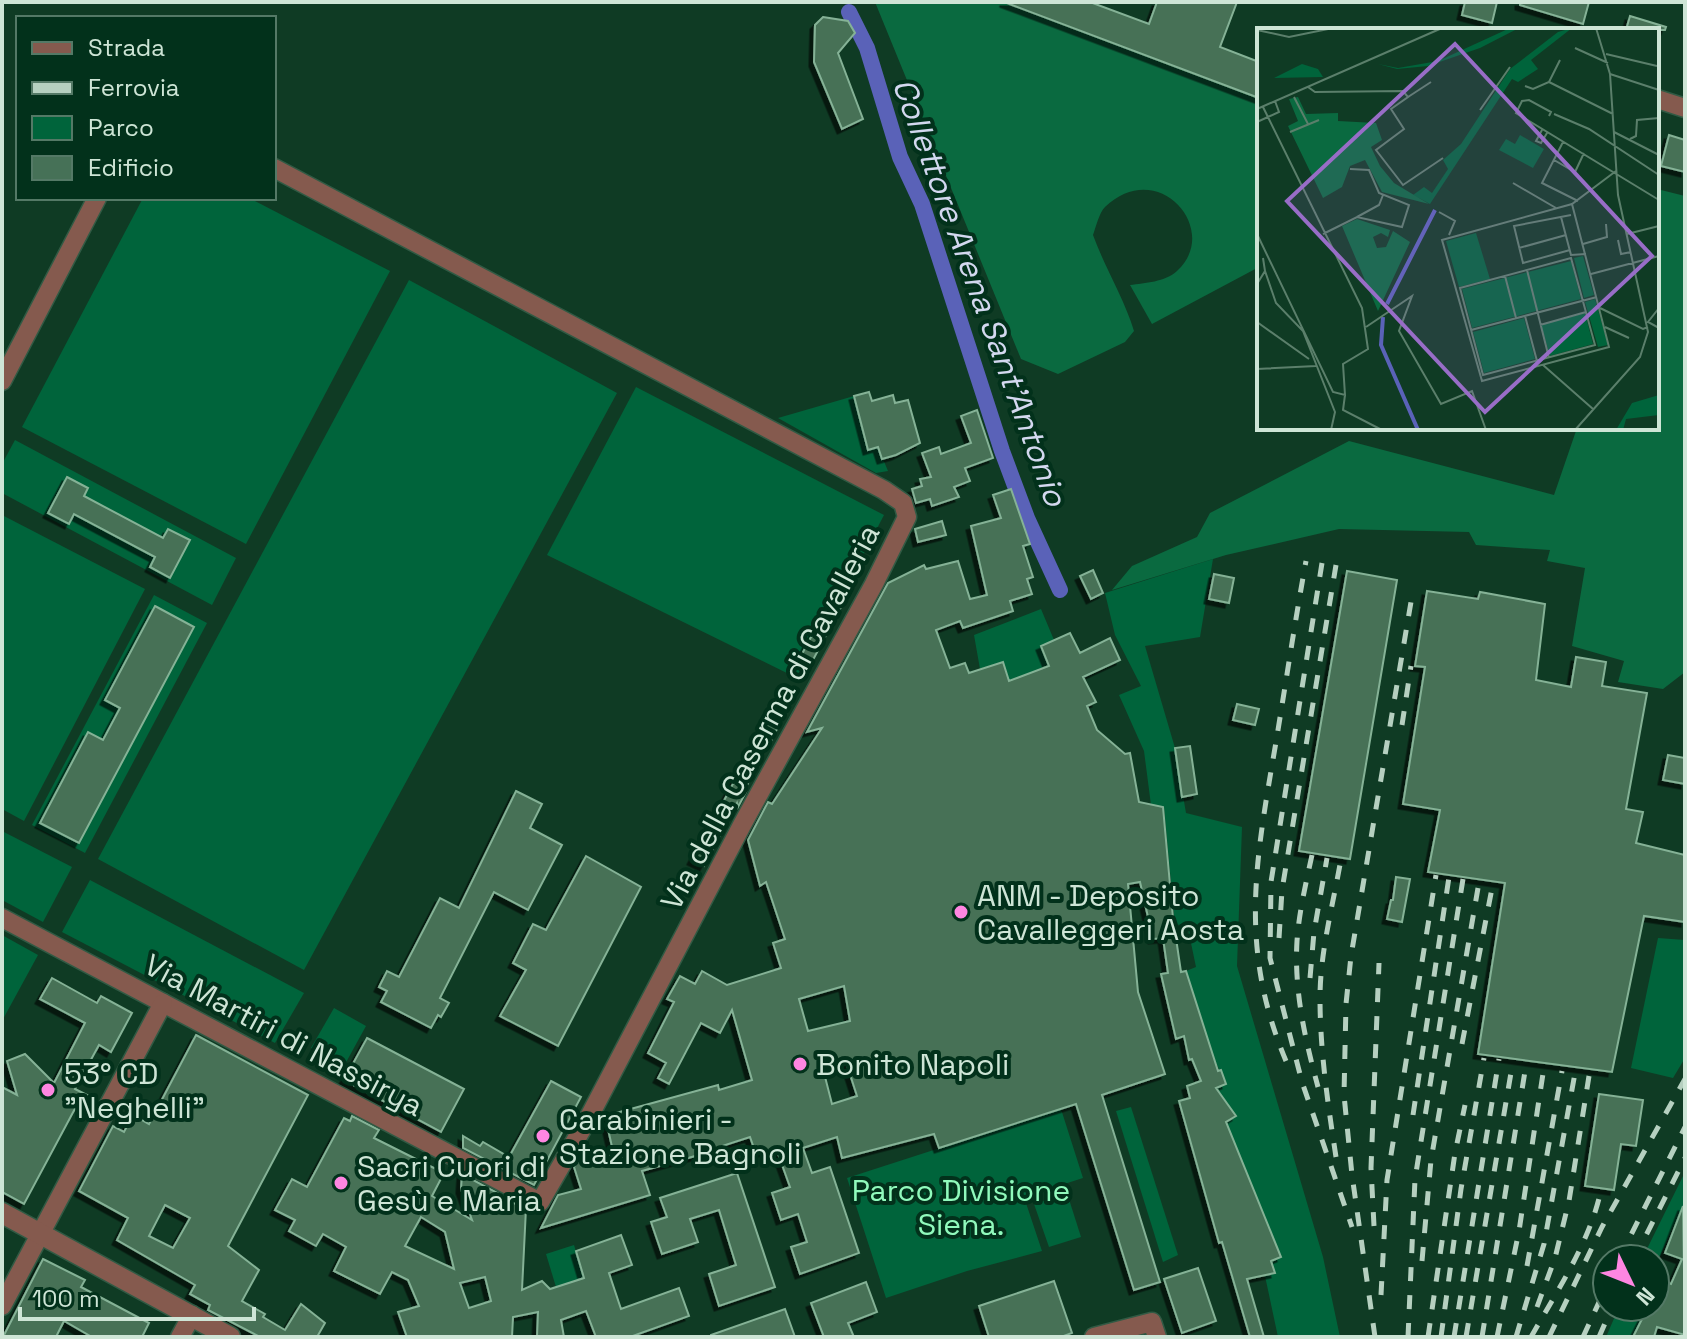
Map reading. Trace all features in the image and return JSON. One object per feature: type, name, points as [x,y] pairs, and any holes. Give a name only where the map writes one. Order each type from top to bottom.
[{"type":"street","points":[[1659,100],[1685,108]]},
{"type":"street","name":"Via della Caserma di Cavalleria","points":[[276,169],[874,484],[903,503],[907,517],[617,1064],[540,1202]]},
{"type":"street","points":[[2,381],[96,200]]},
{"type":"street","name":"Via Martiri di Nassirya","points":[[2,918],[540,1202]]},
{"type":"street","points":[[2,1306],[163,1003]]},
{"type":"street","points":[[2,1213],[230,1337]]},
{"type":"street","points":[[180,1337],[192,1315]]},
{"type":"street","points":[[1094,1337],[1152,1322],[1157,1337]]},
{"type":"green space","points":[[875,2],[1001,2],[1257,97],[1257,268],[1152,324],[1130,285],[1172,275],[1189,254],[1192,237],[1188,219],[1178,204],[1163,194],[1145,190],[1125,193],[1105,207],[1093,235],[1134,331],[1125,342],[1058,374],[1021,359]]},
{"type":"green space","points":[[1659,190],[1685,196],[1685,672],[1663,689],[1618,682],[1624,661],[1572,646],[1585,568],[1547,561],[1550,550],[1476,545],[1469,532],[1339,529],[1226,555],[1112,590],[1132,566],[1197,537],[1210,513],[1349,441],[1554,495],[1576,430],[1659,430]]},
{"type":"green space","points":[[142,200],[253,200],[390,271],[246,544],[22,427]]},
{"type":"green space","points":[[409,280],[617,393],[304,970],[98,859]]},
{"type":"green space","points":[[636,387],[884,515],[799,679],[547,555]]},
{"type":"green space","points":[[854,396],[868,449],[878,447],[888,471],[876,473],[778,418]]},
{"type":"green space","points":[[15,440],[236,558],[212,605],[2,493],[2,464]]},
{"type":"green space","points":[[2,515],[145,589],[24,821],[2,809]]},
{"type":"green space","points":[[1213,559],[1200,637],[1145,646],[1175,748],[1186,813],[1242,827],[1237,966],[1323,1257],[1340,1337],[1278,1337],[1265,1276],[1275,1273],[1271,1261],[1280,1257],[1226,1122],[1236,1116],[1208,1091],[1226,1083],[1212,1055],[1186,971],[1196,967],[1187,924],[1175,925],[1164,808],[1151,805],[1144,751],[1119,695],[1141,686],[1115,635],[1105,593]]},
{"type":"green space","points":[[154,595],[207,623],[85,853],[32,825]]},
{"type":"green space","points":[[1041,609],[1054,640],[1041,647],[1049,666],[1007,682],[1003,662],[980,669],[974,635]]},
{"type":"green space","points":[[2,831],[72,867],[43,922],[2,900]]},
{"type":"green space","points":[[90,880],[304,993],[275,1043],[62,932]]},
{"type":"green space","points":[[2,935],[38,955],[2,1021]]},
{"type":"green space","points":[[1658,938],[1685,940],[1685,1058],[1673,1078],[1631,1068]]},
{"type":"green space","points":[[334,1008],[366,1026],[344,1066],[311,1048]]},
{"type":"green space","points":[[1131,1107],[1178,1255],[1163,1262],[1116,1111]]},
{"type":"green space","name":"Parco Divisione Siena.","points":[[1061,1109],[1083,1178],[1024,1197],[1042,1251],[967,1271],[886,1298],[847,1178]]},
{"type":"green space","points":[[1685,1172],[1685,1201],[1666,1243],[1650,1243]]},
{"type":"green space","points":[[1067,1193],[1081,1237],[1049,1247],[1034,1204]]},
{"type":"green space","points":[[574,1245],[584,1278],[556,1287],[546,1254]]},
{"type":"green space","points":[[1612,1323],[1639,1323],[1633,1337],[1606,1337]]},
{"type":"building","points":[[1004,2],[1090,2],[1149,24],[1157,2],[1237,2],[1220,47],[1257,61],[1257,97]]},
{"type":"building","points":[[1465,2],[1497,2],[1492,23],[1462,15]]},
{"type":"building","points":[[1520,2],[1589,2],[1583,24],[1520,5]]},
{"type":"building","points":[[1630,16],[1666,27],[1665,30],[1627,28]]},
{"type":"building","points":[[823,17],[848,21],[855,33],[838,53],[863,119],[842,129],[814,62],[815,25]]},
{"type":"building","points":[[1669,135],[1685,140],[1685,172],[1661,166]]},
{"type":"building","points":[[869,392],[872,401],[893,395],[895,403],[908,400],[920,443],[882,459],[878,447],[868,450],[854,396]]},
{"type":"building","points":[[977,410],[993,458],[965,468],[970,481],[954,487],[959,497],[932,506],[930,499],[916,503],[912,489],[922,486],[920,479],[931,477],[922,453],[939,447],[941,454],[971,443],[961,416]]},
{"type":"building","points":[[67,477],[88,488],[84,496],[163,538],[168,529],[190,540],[170,578],[150,567],[155,557],[74,514],[69,524],[48,513]]},
{"type":"building","points":[[1011,489],[1030,544],[1023,546],[1033,577],[1027,579],[1032,594],[1010,601],[1013,611],[963,628],[960,621],[936,630],[950,668],[965,663],[969,673],[1003,662],[1009,681],[1049,666],[1041,646],[1070,633],[1080,653],[1110,638],[1120,660],[1083,677],[1096,702],[1087,706],[1097,730],[1125,754],[1130,753],[1139,802],[1163,807],[1181,972],[1186,971],[1218,1071],[1221,1070],[1226,1084],[1216,1088],[1236,1116],[1226,1122],[1281,1257],[1271,1261],[1275,1273],[1247,1279],[1264,1337],[1250,1337],[1222,1242],[1219,1243],[1179,1101],[1190,1098],[1187,1086],[1201,1081],[1192,1059],[1189,1060],[1184,1036],[1176,1039],[1161,974],[1168,973],[1163,938],[1153,939],[1140,882],[1128,884],[1138,992],[1165,1074],[1102,1095],[1160,1282],[1134,1290],[1076,1104],[939,1148],[934,1134],[842,1158],[837,1137],[803,1148],[812,1173],[830,1167],[859,1253],[800,1274],[791,1247],[807,1242],[798,1214],[781,1220],[772,1193],[790,1187],[776,1148],[756,1154],[750,1137],[720,1149],[642,1171],[650,1195],[541,1228],[558,1195],[581,1189],[574,1167],[577,1162],[613,1151],[605,1116],[718,1085],[719,1090],[752,1080],[732,1010],[720,1033],[701,1023],[669,1084],[658,1078],[666,1063],[648,1053],[674,1002],[667,999],[680,976],[695,984],[702,971],[727,985],[781,968],[773,943],[785,939],[766,882],[760,886],[748,840],[768,802],[772,804],[822,728],[807,732],[888,583],[924,565],[926,569],[958,561],[970,599],[987,595],[971,526],[1001,518],[993,495]],"holes":[[[844,986],[850,1021],[808,1031],[799,999]],[[846,1062],[857,1096],[832,1104],[823,1069]]]},
{"type":"building","points":[[942,521],[946,535],[918,542],[915,529]]},
{"type":"building","points":[[1093,570],[1103,593],[1091,599],[1080,576]]},
{"type":"building","points":[[1347,571],[1397,580],[1350,859],[1299,851]]},
{"type":"building","points":[[1214,574],[1234,578],[1229,603],[1209,599]]},
{"type":"building","points":[[837,588],[848,594],[813,660],[802,654]]},
{"type":"building","points":[[1427,591],[1478,599],[1480,592],[1545,604],[1536,680],[1571,687],[1576,657],[1606,662],[1602,686],[1647,693],[1626,809],[1643,812],[1636,843],[1685,855],[1685,922],[1644,916],[1612,1072],[1478,1054],[1505,883],[1428,872],[1440,810],[1403,804],[1425,667],[1415,666]]},
{"type":"building","points":[[155,606],[194,627],[79,843],[40,823],[88,732],[103,740],[120,708],[105,700]]},
{"type":"building","points":[[1237,704],[1259,709],[1255,725],[1233,720]]},
{"type":"building","points":[[774,708],[785,713],[767,749],[756,744]]},
{"type":"building","points":[[1190,746],[1197,794],[1182,797],[1175,748]]},
{"type":"building","points":[[749,754],[760,760],[746,792],[704,866],[692,860]]},
{"type":"building","points":[[1668,755],[1685,758],[1685,784],[1663,780]]},
{"type":"building","points":[[516,791],[542,804],[530,828],[562,845],[528,910],[494,892],[440,998],[449,1003],[431,1028],[381,1002],[387,991],[379,987],[387,971],[399,977],[440,898],[459,908]]},
{"type":"building","points":[[586,856],[641,887],[558,1046],[500,1016],[526,970],[513,963],[533,924],[546,930]]},
{"type":"building","points":[[1396,877],[1410,879],[1402,922],[1387,919]]},
{"type":"building","points":[[52,978],[97,1003],[101,996],[132,1013],[111,1052],[99,1045],[75,1089],[89,1096],[82,1108],[77,1105],[24,1204],[2,1192],[2,1087],[17,1095],[7,1061],[25,1054],[54,1083],[85,1023],[40,999]]},
{"type":"building","points":[[196,1035],[308,1095],[228,1246],[259,1270],[242,1301],[285,1330],[301,1304],[325,1323],[317,1337],[260,1337],[208,1310],[210,1305],[190,1294],[195,1285],[117,1240],[128,1218],[79,1191],[113,1126],[124,1132],[133,1115],[149,1124]],"holes":[[[165,1205],[190,1218],[173,1248],[149,1236]]]},
{"type":"building","points":[[367,1038],[464,1089],[441,1132],[344,1080]]},
{"type":"building","points":[[551,1081],[581,1097],[534,1185],[463,1148],[463,1136],[480,1146],[483,1142],[509,1157]]},
{"type":"building","points":[[1599,1094],[1643,1100],[1636,1146],[1621,1144],[1614,1190],[1585,1186]]},
{"type":"building","points":[[352,1116],[379,1130],[374,1138],[444,1173],[432,1196],[472,1220],[461,1189],[462,1174],[505,1197],[503,1199],[526,1208],[522,1290],[542,1281],[550,1289],[584,1278],[576,1251],[621,1235],[632,1265],[609,1273],[621,1309],[679,1288],[689,1316],[630,1337],[596,1337],[586,1311],[561,1320],[564,1337],[537,1337],[538,1312],[513,1317],[512,1337],[407,1337],[398,1312],[419,1306],[408,1280],[392,1272],[380,1294],[334,1271],[346,1247],[323,1234],[316,1246],[289,1231],[295,1220],[275,1210],[292,1179],[307,1187],[344,1118],[350,1121]],"holes":[[[421,1217],[445,1232],[454,1269],[405,1246]],[[485,1277],[491,1301],[469,1308],[460,1283]]]},
{"type":"building","points":[[737,1173],[775,1287],[719,1306],[709,1274],[736,1265],[719,1210],[690,1219],[698,1242],[662,1254],[651,1222],[667,1217],[660,1198]]},
{"type":"building","points":[[1683,1206],[1685,1335],[1657,1327],[1654,1337],[1633,1337],[1640,1323],[1671,1323],[1671,1284],[1682,1259],[1671,1255],[1669,1243]]},
{"type":"building","points":[[43,1259],[85,1280],[81,1287],[149,1323],[142,1337],[92,1337],[64,1321],[56,1337],[3,1337]]},
{"type":"building","points":[[1198,1268],[1216,1321],[1182,1333],[1164,1279]]},
{"type":"building","points":[[1054,1281],[1072,1333],[1061,1337],[989,1337],[979,1306]]},
{"type":"building","points":[[866,1282],[877,1312],[848,1323],[854,1337],[824,1337],[811,1303]]},
{"type":"building","points":[[785,1309],[795,1337],[711,1337],[711,1335]]},
{"type":"waterway","name":"Collettore Arena Sant'Antonio","points":[[849,12],[867,48],[900,157],[922,204],[1002,451],[1027,518],[1060,590]]},
{"type":"railway","points":[[1286,1061],[1261,980],[1256,941],[1256,903],[1262,825],[1306,561]]},
{"type":"railway","points":[[1322,563],[1271,882],[1270,958],[1302,1082],[1352,1227]]},
{"type":"railway","points":[[1279,938],[1282,890],[1336,565]]},
{"type":"railway","points":[[1375,1337],[1344,1095],[1346,1004],[1351,956],[1412,596]]},
{"type":"railway","points":[[1402,725],[1411,666]]},
{"type":"railway","points":[[1312,855],[1299,919],[1297,978],[1318,1087]]},
{"type":"railway","points":[[1310,978],[1314,932],[1327,858]]},
{"type":"railway","points":[[1336,1157],[1327,1098],[1320,998],[1325,946],[1341,859]]},
{"type":"railway","points":[[1381,1295],[1387,1180],[1436,875]]},
{"type":"railway","points":[[1413,1115],[1449,877]]},
{"type":"railway","points":[[1408,1337],[1415,1179],[1463,879]]},
{"type":"railway","points":[[1462,1044],[1493,883]]},
{"type":"railway","points":[[1422,1261],[1431,1160],[1478,888]]},
{"type":"railway","points":[[1374,1226],[1371,1168],[1379,963]]},
{"type":"railway","points":[[1441,1337],[1461,1189],[1484,1058]]},
{"type":"railway","points":[[1454,1337],[1499,1059]]},
{"type":"railway","points":[[1466,1337],[1513,1061]]},
{"type":"railway","points":[[1482,1337],[1526,1065]]},
{"type":"railway","points":[[1497,1337],[1519,1231],[1544,1067]]},
{"type":"railway","points":[[1527,1266],[1562,1071]]},
{"type":"railway","points":[[1516,1337],[1544,1244],[1575,1073]]},
{"type":"railway","points":[[1537,1307],[1555,1258],[1569,1201],[1589,1076]]},
{"type":"railway","points":[[1549,1337],[1602,1227],[1685,1079]]},
{"type":"railway","points":[[1428,1337],[1465,1105]]},
{"type":"railway","points":[[1627,1243],[1685,1127]]},
{"type":"railway","points":[[1642,1243],[1685,1158]]},
{"type":"railway","points":[[1531,1337],[1581,1247],[1601,1190]]},
{"type":"railway","points":[[1583,1337],[1591,1320]]},
{"type":"railway","points":[[1599,1337],[1605,1323]]},
{"type":"place","name":"ANM - Deposito Cavalleggeri Aosta","points":[[961,912]]},
{"type":"place","name":"Bonito Napoli","points":[[800,1064]]},
{"type":"place","name":"53° CD \"Neghelli\"","points":[[48,1090]]},
{"type":"place","name":"Carabinieri - Stazione Bagnoli","points":[[543,1136]]},
{"type":"place","name":"Sacri Cuori di Gesù e Maria","points":[[341,1183]]}]
